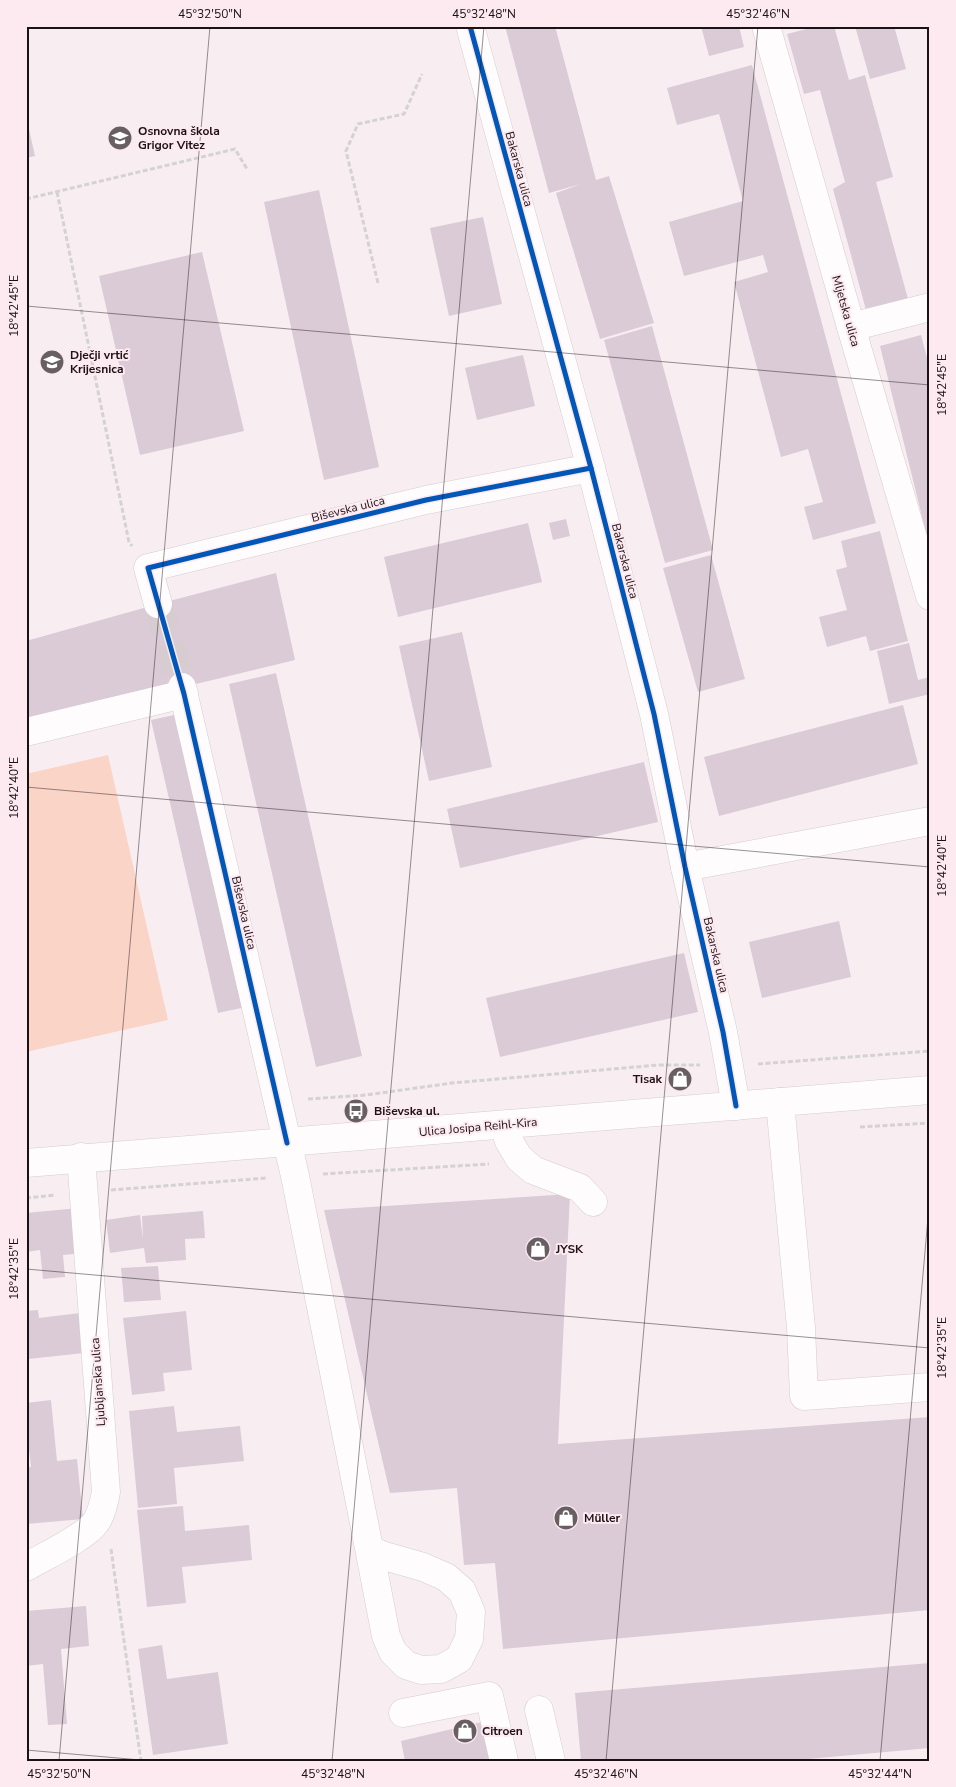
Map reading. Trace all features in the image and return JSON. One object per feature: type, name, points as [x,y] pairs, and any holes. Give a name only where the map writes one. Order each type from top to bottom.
[{"type":"street","name":"Bakarska ulica","points":[[470,26],[591,468],[654,714],[685,867],[730,1066],[736,1106]]},
{"type":"street","name":"Mljetska ulica","points":[[766,26],[851,327],[929,589]]},
{"type":"street","points":[[851,327],[930,308]]},
{"type":"street","name":"Biševska ulica","points":[[148,568],[426,500],[591,468]]},
{"type":"street","points":[[148,568],[158,604]]},
{"type":"street","name":"Biševska ulica","points":[[26,732],[183,691],[295,1176],[386,1636],[393,1652],[406,1665],[421,1670],[441,1670],[459,1658],[469,1639],[471,1612],[462,1591],[446,1577],[423,1567],[381,1555],[369,1548]]},
{"type":"street","points":[[685,867],[930,822]]},
{"type":"street","name":"Ulica Josipa Reihl-Kira","points":[[26,1163],[81,1157],[287,1143],[930,1090]]},
{"type":"street","points":[[780,1102],[799,1310],[804,1396],[930,1387]]},
{"type":"street","points":[[504,1125],[509,1140],[519,1158],[533,1170],[580,1188],[593,1202]]},
{"type":"street","name":"Ljubljanska ulica","points":[[81,1157],[106,1492],[95,1524]]},
{"type":"street","points":[[26,1567],[82,1535],[95,1524]]},
{"type":"street","points":[[402,1713],[489,1696],[504,1761]]},
{"type":"street","points":[[539,1710],[551,1761]]},
{"type":"path","points":[[378,283],[346,151],[358,124],[404,114],[422,74]]},
{"type":"path","points":[[26,199],[235,149],[247,169]]},
{"type":"path","points":[[57,192],[129,542],[148,568]]},
{"type":"path","points":[[277,1102],[366,1095],[452,1083],[658,1065],[730,1066],[930,1051]]},
{"type":"path","points":[[851,1128],[930,1123]]},
{"type":"path","points":[[26,1198],[295,1176],[492,1164],[519,1158]]},
{"type":"path","points":[[95,1524],[109,1541],[141,1761]]},
{"type":"shaded area","points":[[108,755],[168,1020],[26,1052],[26,774]]},
{"type":"building","points":[[505,26],[555,26],[596,180],[609,176],[654,323],[600,339],[556,193],[581,184],[549,193]]},
{"type":"building","points":[[701,26],[739,26],[744,47],[709,56]]},
{"type":"building","points":[[818,26],[834,26],[849,80],[865,75],[893,177],[876,182],[908,299],[866,310],[833,189],[845,182],[820,90],[804,94],[787,34]]},
{"type":"building","points":[[855,26],[894,26],[906,69],[870,79]]},
{"type":"building","points":[[752,65],[876,523],[813,540],[804,507],[823,502],[808,449],[781,457],[734,282],[768,272],[763,255],[684,276],[669,222],[743,201],[719,114],[677,125],[667,88]]},
{"type":"building","points":[[26,121],[35,156],[26,158]]},
{"type":"building","points":[[319,190],[379,467],[324,480],[264,202]]},
{"type":"building","points":[[483,217],[502,304],[449,316],[430,228]]},
{"type":"building","points":[[202,252],[244,431],[140,455],[99,276]]},
{"type":"building","points":[[652,326],[713,550],[665,563],[604,340]]},
{"type":"building","points":[[921,335],[930,369],[929,545],[880,346]]},
{"type":"building","points":[[523,355],[535,406],[477,420],[465,368]]},
{"type":"building","points":[[566,519],[570,536],[553,540],[549,523]]},
{"type":"building","points":[[528,523],[542,582],[398,617],[384,557]]},
{"type":"building","points":[[880,531],[908,641],[870,651],[866,636],[827,647],[819,617],[847,610],[836,570],[847,567],[841,541]]},
{"type":"building","points":[[711,555],[745,679],[698,692],[663,568]]},
{"type":"building","points":[[276,573],[295,660],[26,725],[26,641]]},
{"type":"building","points":[[462,632],[492,767],[429,781],[399,646]]},
{"type":"building","points":[[909,643],[918,680],[930,677],[930,694],[889,704],[877,651]]},
{"type":"building","points":[[276,673],[362,1056],[316,1067],[229,684]]},
{"type":"building","points":[[903,705],[918,764],[719,816],[704,757]]},
{"type":"building","points":[[179,714],[246,1007],[218,1013],[151,720]]},
{"type":"building","points":[[644,762],[658,822],[460,868],[447,809]]},
{"type":"building","points":[[839,921],[851,977],[762,998],[749,942]]},
{"type":"building","points":[[684,953],[698,1012],[500,1057],[486,998]]},
{"type":"building","points":[[570,1194],[558,1444],[930,1417],[930,1610],[503,1649],[495,1563],[464,1565],[457,1488],[390,1493],[324,1210]]},
{"type":"building","points":[[78,1208],[83,1253],[63,1255],[65,1277],[43,1279],[40,1250],[26,1252],[26,1213]]},
{"type":"building","points":[[203,1211],[205,1238],[185,1239],[186,1260],[146,1263],[144,1248],[110,1253],[106,1220],[140,1215],[143,1240],[142,1216]]},
{"type":"building","points":[[158,1266],[161,1300],[124,1302],[121,1268]]},
{"type":"building","points":[[38,1310],[39,1318],[80,1313],[84,1353],[28,1359],[26,1311]]},
{"type":"building","points":[[186,1311],[192,1370],[163,1373],[165,1391],[132,1395],[123,1318]]},
{"type":"building","points":[[51,1400],[57,1461],[77,1459],[83,1519],[26,1524],[26,1467],[31,1467],[26,1403]]},
{"type":"building","points":[[174,1406],[177,1432],[240,1426],[244,1461],[174,1468],[177,1504],[138,1508],[129,1411]]},
{"type":"building","points":[[183,1506],[185,1531],[249,1525],[252,1560],[182,1567],[186,1603],[147,1607],[137,1510]]},
{"type":"building","points":[[86,1606],[89,1646],[61,1649],[67,1724],[48,1725],[43,1664],[26,1666],[26,1611]]},
{"type":"building","points":[[162,1645],[167,1679],[218,1672],[228,1744],[153,1755],[138,1649]]},
{"type":"building","points":[[930,1663],[930,1748],[786,1761],[581,1761],[575,1693]]},
{"type":"building","name":"Citroen","points":[[486,1721],[495,1761],[405,1761],[401,1741]]},
{"type":"tunnel","points":[[158,604],[182,687]]},
{"type":"cycle path","points":[[470,26],[591,468],[654,714],[685,867],[723,1032],[736,1106]]},
{"type":"cycle path","points":[[287,1143],[184,694],[148,568],[426,500],[591,468]]},
{"type":"place","name":"Osnovna škola Grigor Vitez","points":[[120,138]]},
{"type":"place","name":"Dječji vrtić Krijesnica","points":[[52,362]]},
{"type":"place","name":"Tisak","points":[[680,1079]]},
{"type":"place","name":"Biševska ul.","points":[[356,1111]]},
{"type":"place","name":"JYSK","points":[[538,1249]]},
{"type":"place","name":"Müller","points":[[566,1518]]},
{"type":"place","name":"Citroen","points":[[465,1731]]}]
